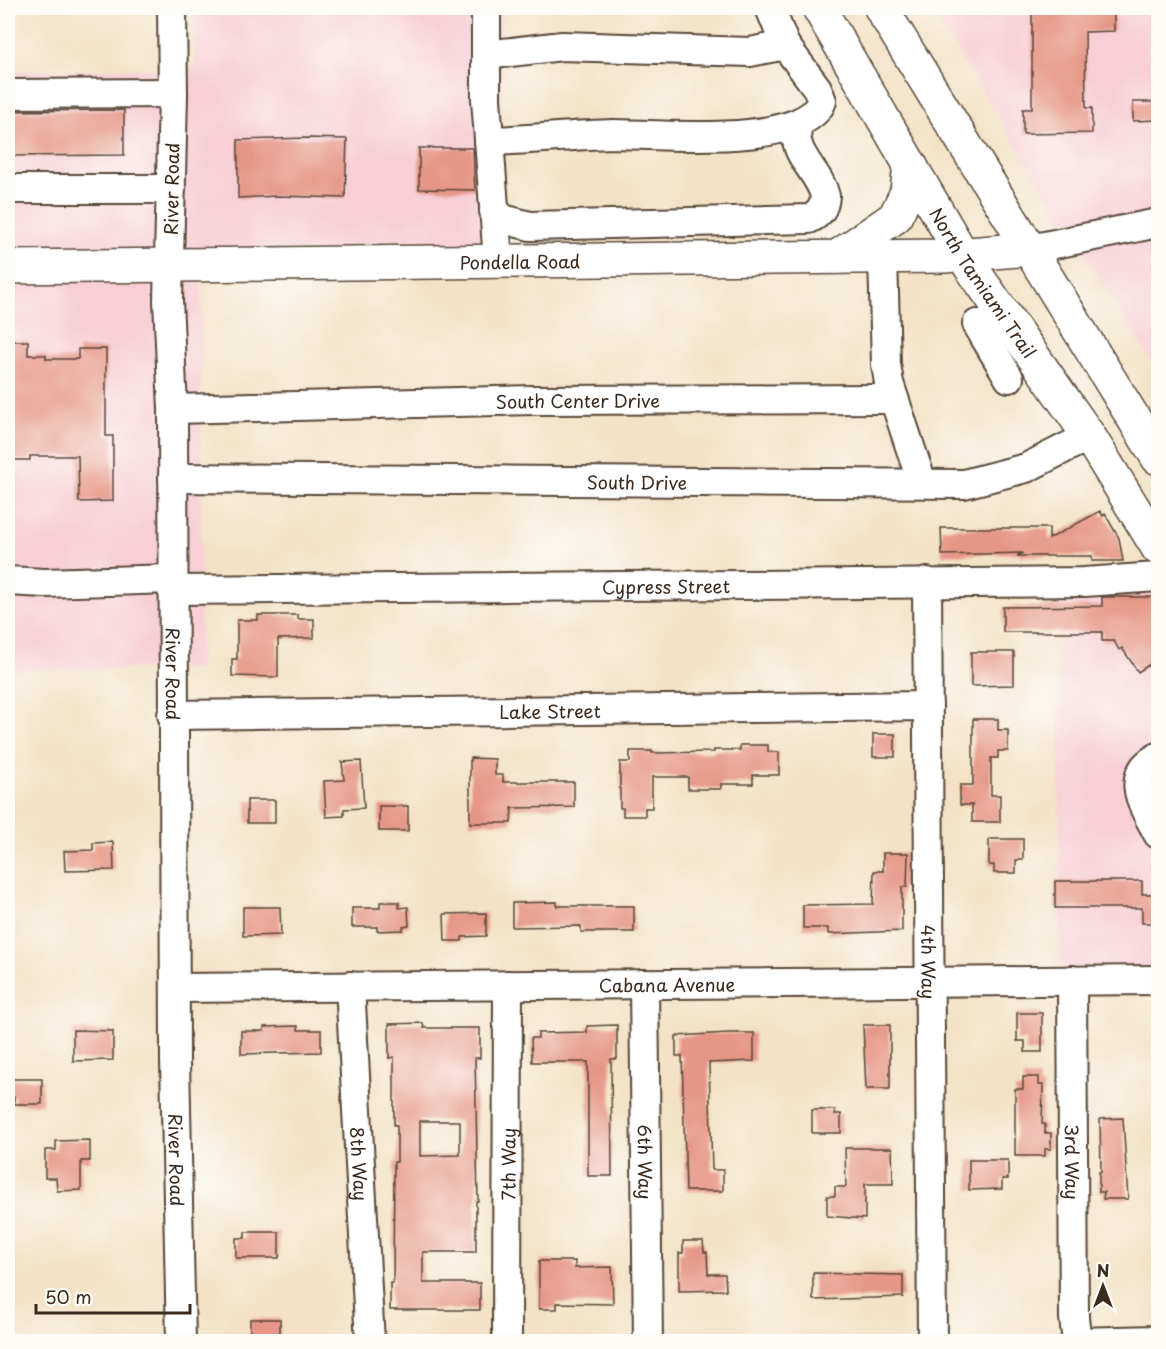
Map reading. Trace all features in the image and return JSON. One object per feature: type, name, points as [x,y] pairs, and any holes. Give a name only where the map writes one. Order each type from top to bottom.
[{"type":"main road","name":"North Tamiami Trail","points":[[819,8],[963,256],[1006,343],[1089,436],[1158,548]]},
{"type":"main road","points":[[881,8],[1158,458]]},
{"type":"main road","points":[[824,257],[895,217],[907,192],[910,164]]},
{"type":"main road","name":"Pondella Road","points":[[8,267],[963,256],[1030,249]]},
{"type":"street","name":"River Road","points":[[172,8],[173,93],[169,265],[173,409],[172,715],[174,988],[181,1341]]},
{"type":"street","points":[[486,8],[489,141],[498,261]]},
{"type":"street","points":[[489,141],[611,134],[744,134],[798,124],[818,111],[822,101],[785,45],[770,8]]},
{"type":"street","points":[[486,55],[562,46],[750,52],[785,45]]},
{"type":"street","points":[[820,95],[861,80]]},
{"type":"street","points":[[8,94],[173,93]]},
{"type":"street","points":[[494,210],[503,219],[530,226],[809,219],[818,215],[824,206],[825,196],[797,145],[795,135],[798,124]]},
{"type":"street","points":[[8,189],[171,189]]},
{"type":"street","points":[[809,219],[824,257]]},
{"type":"street","points":[[1030,249],[1158,223]]},
{"type":"street","points":[[883,257],[886,364],[894,399],[922,483]]},
{"type":"street","points":[[977,324],[1006,343],[1009,378]]},
{"type":"street","name":"South Center Drive","points":[[173,409],[534,400],[894,399]]},
{"type":"street","name":"South Drive","points":[[173,478],[964,484],[1026,468],[1089,436]]},
{"type":"street","name":"Cypress Street","points":[[8,581],[172,584],[1084,582],[1158,577]]},
{"type":"street","name":"4th Way","points":[[927,582],[932,1341]]},
{"type":"street","name":"Lake Street","points":[[172,715],[928,706]]},
{"type":"street","points":[[1158,757],[1146,763],[1138,783],[1139,798],[1158,834]]},
{"type":"street","name":"3rd Way","points":[[1072,980],[1076,1341]]},
{"type":"street","name":"Cabana Avenue","points":[[174,988],[1158,980]]},
{"type":"street","name":"6th Way","points":[[644,984],[648,1341]]},
{"type":"street","name":"7th Way","points":[[507,1341],[508,985]]},
{"type":"street","name":"8th Way","points":[[350,986],[370,1341]]},
{"type":"street","points":[[1076,1341],[1158,1340]]},
{"type":"shaded area","points":[[194,8],[501,8],[501,249],[8,255],[8,71],[195,68]]},
{"type":"shaded area","points":[[930,8],[1158,8],[1158,373]]},
{"type":"shaded area","points":[[202,276],[200,669],[8,670],[8,279]]},
{"type":"shaded area","points":[[1158,577],[1158,977],[1060,976],[1058,579]]},
{"type":"building","points":[[1032,8],[1114,8],[1114,31],[1085,32],[1086,108],[1092,108],[1092,133],[1023,134],[1023,109],[1032,109]]},
{"type":"building","points":[[1133,102],[1158,102],[1158,120],[1133,121]]},
{"type":"building","points":[[124,110],[124,155],[8,156],[8,111]]},
{"type":"building","points":[[347,139],[345,198],[278,196],[238,198],[238,140]]},
{"type":"building","points":[[419,148],[473,148],[475,190],[419,189]]},
{"type":"building","points":[[8,341],[28,341],[28,355],[46,355],[46,359],[78,359],[78,349],[106,349],[106,436],[113,436],[113,501],[79,502],[78,456],[30,456],[30,460],[8,460]]},
{"type":"building","points":[[1100,511],[1103,516],[1105,514],[1119,538],[1123,561],[1092,561],[1092,556],[1017,556],[1023,553],[942,555],[941,528],[1049,528],[1049,539]]},
{"type":"building","points":[[1102,597],[1155,597],[1158,604],[1158,659],[1138,672],[1122,648],[1119,650],[1114,641],[1102,641],[1102,632],[1003,632],[1003,607],[1102,606]]},
{"type":"building","points":[[258,615],[298,615],[298,619],[314,619],[314,638],[278,639],[278,677],[232,676],[232,659],[237,659],[237,620],[258,620]]},
{"type":"building","points":[[971,652],[1014,652],[1014,685],[971,686]]},
{"type":"building","points":[[973,719],[998,719],[998,730],[1008,730],[1008,751],[998,751],[998,758],[991,758],[991,795],[1000,795],[1000,822],[972,822],[972,805],[960,805],[960,785],[973,785]]},
{"type":"building","points":[[873,734],[895,734],[895,757],[873,757]]},
{"type":"building","points":[[740,745],[768,745],[768,752],[779,752],[779,775],[753,775],[753,784],[721,784],[721,789],[688,789],[688,777],[652,777],[652,808],[645,808],[645,816],[623,816],[623,808],[620,808],[620,762],[630,762],[630,751],[714,752],[714,750],[740,750]]},
{"type":"building","points":[[470,758],[495,759],[495,775],[503,775],[503,782],[574,782],[574,807],[512,808],[511,823],[470,823]]},
{"type":"building","points":[[361,761],[364,808],[344,809],[344,816],[326,817],[324,781],[344,780],[342,762]]},
{"type":"building","points":[[247,800],[275,800],[275,823],[247,823]]},
{"type":"building","points":[[379,806],[408,806],[408,831],[379,831]]},
{"type":"building","points":[[989,839],[1023,839],[1023,860],[1016,860],[1016,873],[994,873],[994,865],[989,865]]},
{"type":"building","points":[[113,842],[114,870],[65,871],[64,851],[93,850],[93,843]]},
{"type":"building","points":[[883,853],[908,853],[907,887],[902,887],[902,931],[828,934],[828,928],[803,928],[803,905],[873,904],[874,871],[883,871]]},
{"type":"building","points":[[1055,881],[1142,881],[1142,894],[1158,894],[1158,923],[1142,923],[1142,908],[1055,908]]},
{"type":"building","points":[[380,902],[399,902],[399,908],[408,907],[409,926],[403,927],[403,930],[377,931],[377,927],[352,927],[352,908],[380,908]]},
{"type":"building","points":[[557,902],[557,906],[634,906],[634,932],[581,932],[581,926],[512,927],[512,903]]},
{"type":"building","points":[[243,907],[280,907],[281,935],[243,936]]},
{"type":"building","points":[[486,913],[486,936],[462,937],[462,941],[445,941],[444,914]]},
{"type":"building","points":[[1017,1013],[1042,1013],[1042,1052],[1025,1052],[1025,1041],[1017,1041]]},
{"type":"building","points":[[423,1023],[424,1028],[480,1028],[480,1058],[475,1058],[478,1201],[476,1201],[476,1252],[423,1252],[423,1283],[480,1283],[480,1310],[390,1310],[390,1283],[393,1283],[394,1162],[397,1162],[397,1125],[394,1125],[394,1057],[389,1058],[389,1024]],"holes":[[[420,1121],[460,1121],[460,1155],[420,1156]]]},
{"type":"building","points":[[617,1025],[617,1059],[611,1059],[612,1176],[588,1176],[588,1062],[532,1062],[531,1038],[538,1038],[538,1033],[587,1032],[587,1026]]},
{"type":"building","points":[[863,1025],[890,1025],[890,1089],[866,1089]]},
{"type":"building","points":[[298,1026],[298,1030],[321,1030],[321,1052],[241,1054],[241,1031],[264,1031],[264,1027]]},
{"type":"building","points":[[73,1030],[113,1031],[113,1060],[73,1061]]},
{"type":"building","points":[[754,1033],[754,1061],[709,1063],[712,1170],[723,1170],[723,1191],[686,1191],[682,1056],[676,1056],[676,1036]]},
{"type":"building","points":[[1023,1077],[1039,1077],[1039,1085],[1043,1085],[1042,1124],[1045,1124],[1045,1133],[1051,1133],[1051,1149],[1045,1149],[1045,1156],[1015,1156],[1015,1089],[1023,1089]]},
{"type":"building","points":[[8,1079],[42,1079],[42,1104],[14,1104],[14,1097],[8,1097]]},
{"type":"building","points":[[812,1110],[835,1110],[835,1114],[841,1114],[841,1133],[812,1133]]},
{"type":"building","points":[[1123,1118],[1128,1199],[1103,1199],[1104,1192],[1099,1192],[1100,1119]]},
{"type":"building","points":[[90,1140],[90,1161],[81,1161],[81,1190],[57,1191],[56,1178],[45,1178],[45,1150],[56,1150],[56,1141]]},
{"type":"building","points":[[845,1148],[892,1148],[893,1184],[865,1184],[865,1219],[827,1216],[827,1196],[835,1196],[835,1187],[846,1187]]},
{"type":"building","points":[[969,1160],[1008,1160],[1008,1179],[1002,1179],[1002,1189],[969,1190]]},
{"type":"building","points":[[245,1232],[279,1232],[279,1258],[236,1258],[236,1238],[245,1238]]},
{"type":"building","points":[[683,1241],[703,1241],[704,1252],[707,1252],[708,1274],[725,1274],[726,1290],[679,1291],[679,1253],[683,1253]]},
{"type":"building","points":[[539,1261],[575,1261],[575,1268],[612,1267],[613,1304],[557,1303],[557,1309],[539,1309]]},
{"type":"building","points":[[813,1273],[903,1275],[903,1297],[813,1300]]},
{"type":"building","points":[[250,1319],[280,1319],[280,1341],[250,1341]]}]
